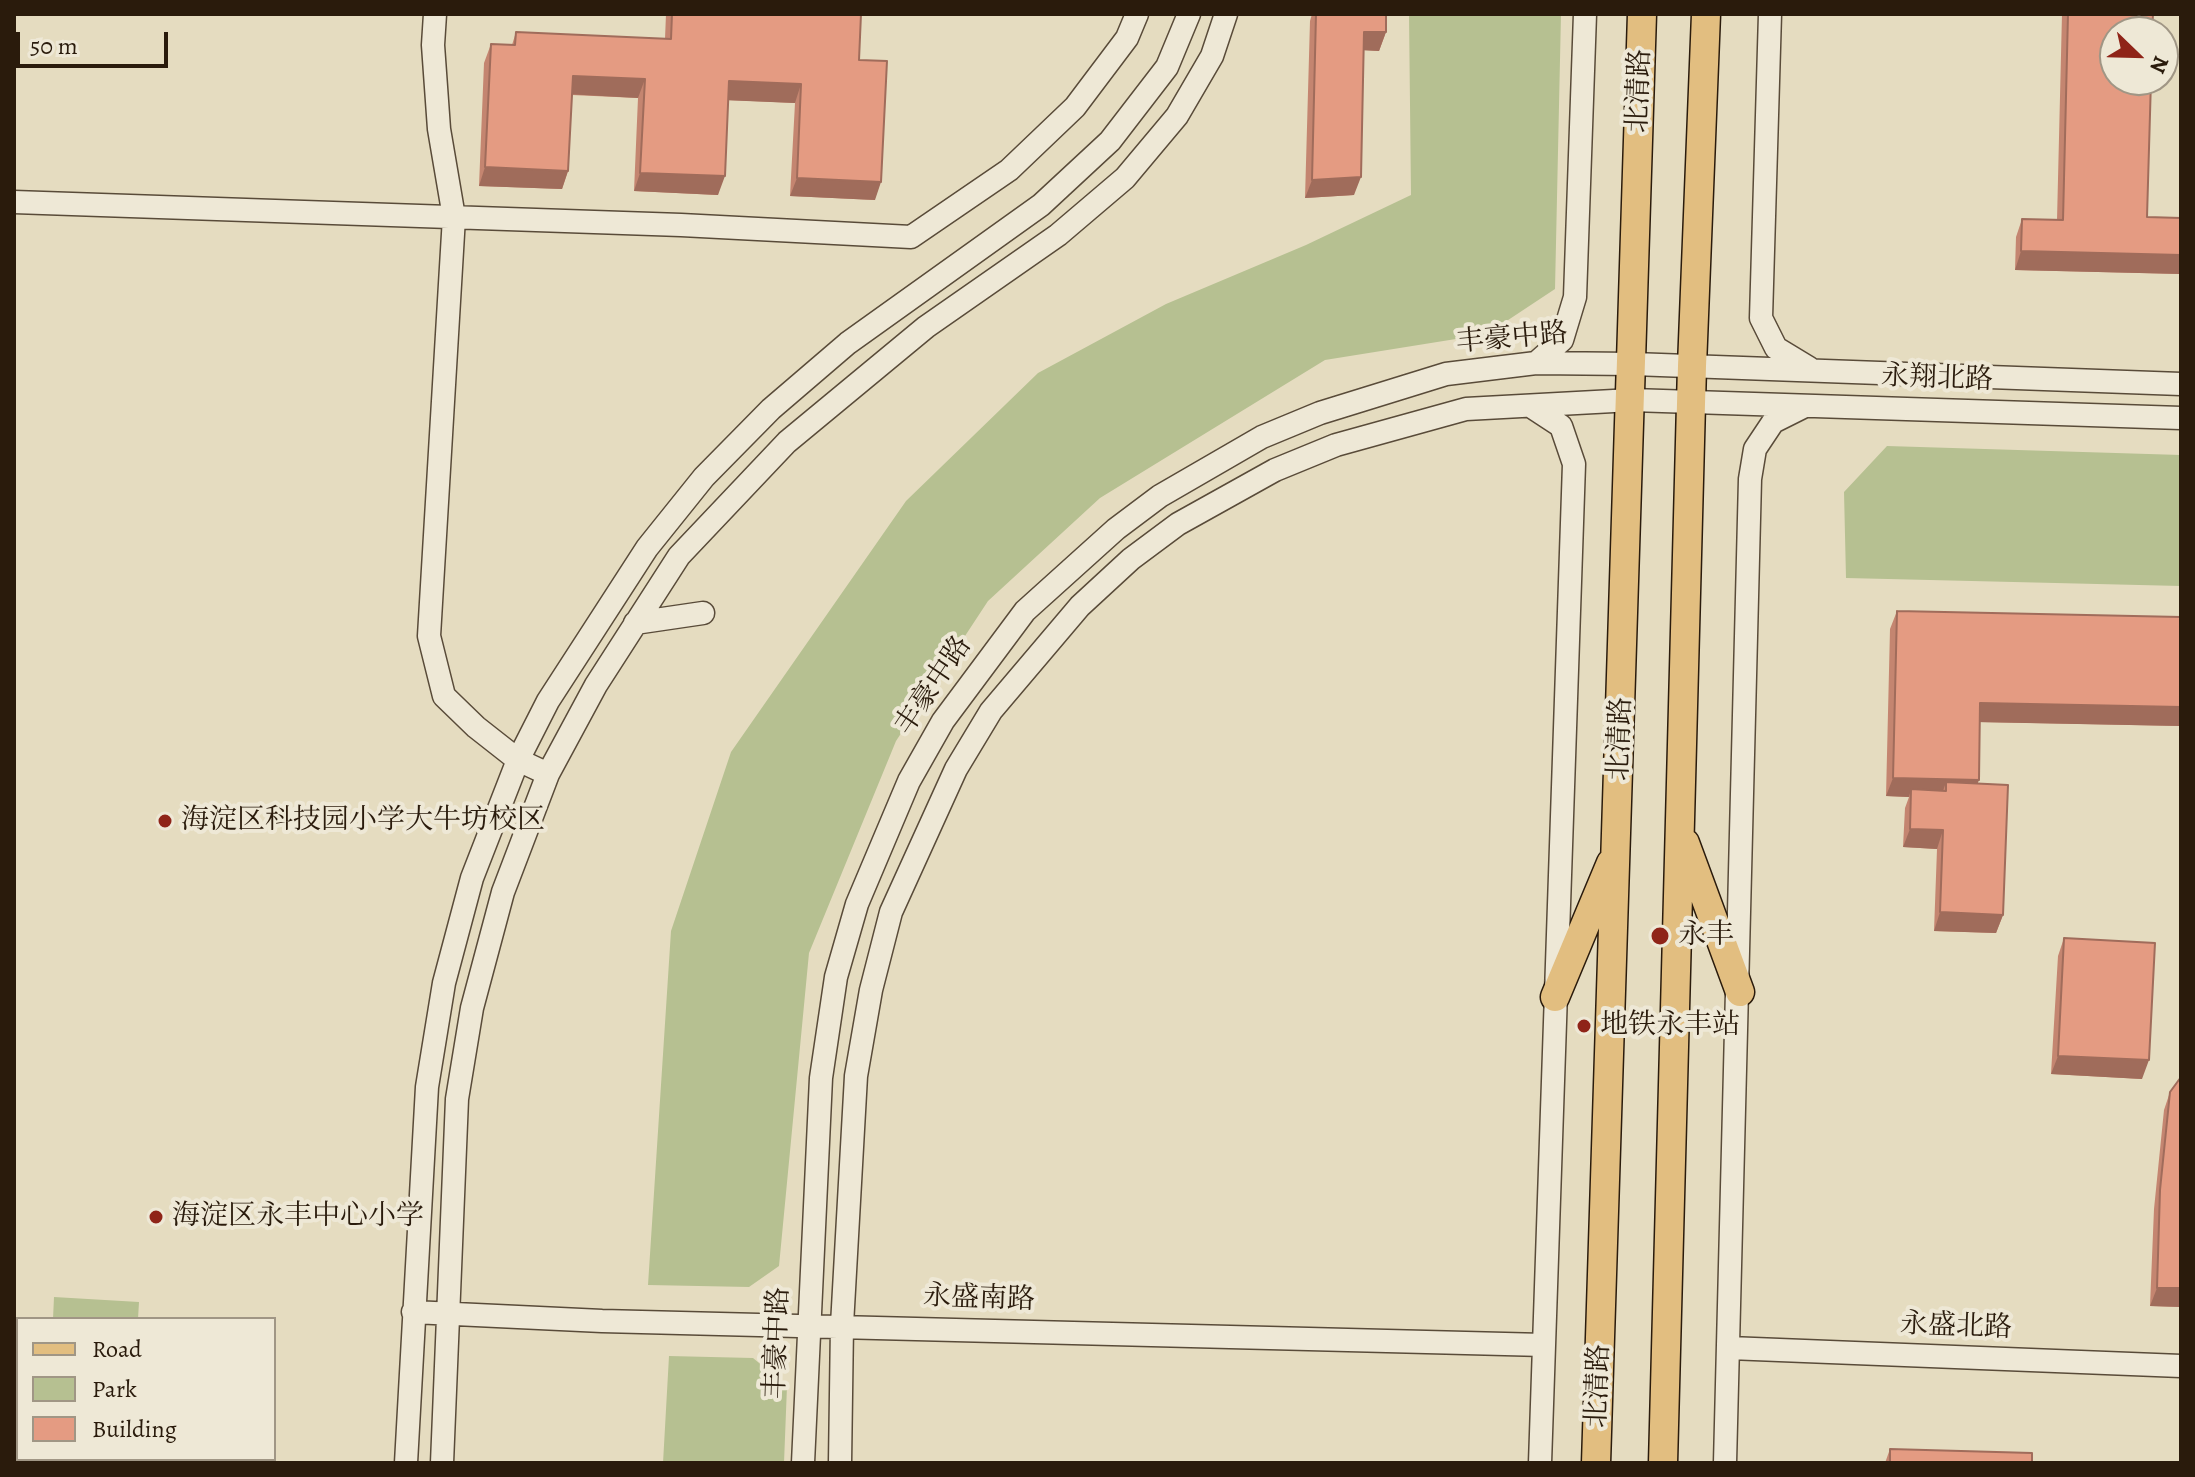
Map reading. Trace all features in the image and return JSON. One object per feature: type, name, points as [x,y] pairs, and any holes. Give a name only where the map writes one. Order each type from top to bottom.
[{"type":"main road","name":"北清路","points":[[1596,1463],[1642,14]]},
{"type":"main road","points":[[1663,1463],[1692,366],[1706,14]]},
{"type":"main road","points":[[1680,828],[1740,992]]},
{"type":"main road","points":[[1555,997],[1617,848]]},
{"type":"street","points":[[435,14],[433,45],[439,129],[454,217],[429,636],[444,696],[476,727],[518,760],[548,774]]},
{"type":"street","points":[[14,202],[911,237],[1009,170],[1075,107],[1127,38],[1137,14]]},
{"type":"street","points":[[406,1463],[427,1087],[444,983],[472,878],[518,760],[548,701],[647,548],[704,477],[771,409],[848,343],[1041,205],[1110,141],[1167,67],[1189,14]]},
{"type":"street","points":[[442,1463],[457,1099],[472,1008],[503,892],[548,774],[635,623],[679,556],[787,442],[926,327],[1058,235],[1125,178],[1177,116],[1212,56],[1226,14]]},
{"type":"street","name":"北清路","points":[[1536,363],[1562,340],[1575,297],[1585,14]]},
{"type":"street","points":[[1770,14],[1761,318],[1776,348],[1814,370]]},
{"type":"street","name":"丰豪中路","points":[[803,1463],[821,1078],[836,977],[857,904],[909,781],[943,721],[984,661],[1025,611],[1071,566],[1160,496],[1212,463],[1262,437],[1386,391],[1446,374],[1536,363],[1692,366]]},
{"type":"street","name":"永翔北路","points":[[1692,366],[2181,384]]},
{"type":"street","points":[[840,1463],[842,1325],[856,1076],[871,990],[891,912],[919,844],[956,769],[991,711],[1053,636],[1131,559],[1178,524],[1275,470],[1336,445],[1405,423],[1466,409],[1632,400]]},
{"type":"street","name":"永翔北路","points":[[1632,400],[2181,418]]},
{"type":"street","points":[[1725,1463],[1740,992],[1750,479],[1755,449],[1773,422],[1808,404]]},
{"type":"street","name":"北清路","points":[[1532,407],[1561,426],[1574,464],[1540,1463]]},
{"type":"street","points":[[635,623],[703,613]]},
{"type":"street","name":"永盛南路","points":[[413,1312],[602,1321],[1544,1345]]},
{"type":"street","name":"永盛北路","points":[[1729,1348],[2181,1366]]},
{"type":"green space","points":[[1409,14],[1561,14],[1555,289],[1487,334],[1325,360],[1100,498],[988,601],[896,741],[809,953],[779,1266],[749,1287],[648,1285],[671,931],[731,752],[906,501],[1038,373],[1166,304],[1306,245],[1411,195]]},
{"type":"green space","points":[[1887,446],[2181,455],[2181,586],[1846,578],[1844,492]]},
{"type":"green space","points":[[54,1297],[139,1302],[138,1317],[53,1317]]},
{"type":"green space","points":[[669,1356],[753,1358],[787,1386],[784,1463],[663,1463]]},
{"type":"building","points":[[672,14],[861,14],[859,60],[887,61],[881,182],[797,178],[801,84],[729,81],[725,176],[640,173],[645,79],[573,76],[568,171],[485,167],[491,44],[515,45],[516,32],[671,39]]},
{"type":"building","points":[[1316,14],[1386,14],[1386,32],[1364,32],[1361,177],[1312,180]]},
{"type":"building","points":[[2068,14],[2153,14],[2099,16],[2099,96],[2151,96],[2147,217],[2181,218],[2181,255],[2021,251],[2022,219],[2063,220]]},
{"type":"building","points":[[1897,611],[2181,617],[2181,707],[1980,703],[1979,780],[1893,778]]},
{"type":"building","points":[[1946,782],[2008,785],[2003,915],[1940,912],[1943,830],[1910,829],[1911,789],[1946,791]]},
{"type":"building","points":[[2064,938],[2155,943],[2149,1060],[2058,1056]]},
{"type":"building","points":[[2181,1077],[2181,1288],[2157,1288],[2160,1190],[2170,1092]]},
{"type":"building","points":[[1890,1449],[2032,1453],[2032,1463],[1890,1463]]},
{"type":"place","name":"海淀区科技园小学大牛坊校区","points":[[165,821]]},
{"type":"place","name":"永丰","points":[[1660,936]]},
{"type":"place","name":"地铁永丰站","points":[[1584,1026]]},
{"type":"place","name":"海淀区永丰中心小学","points":[[156,1217]]}]
